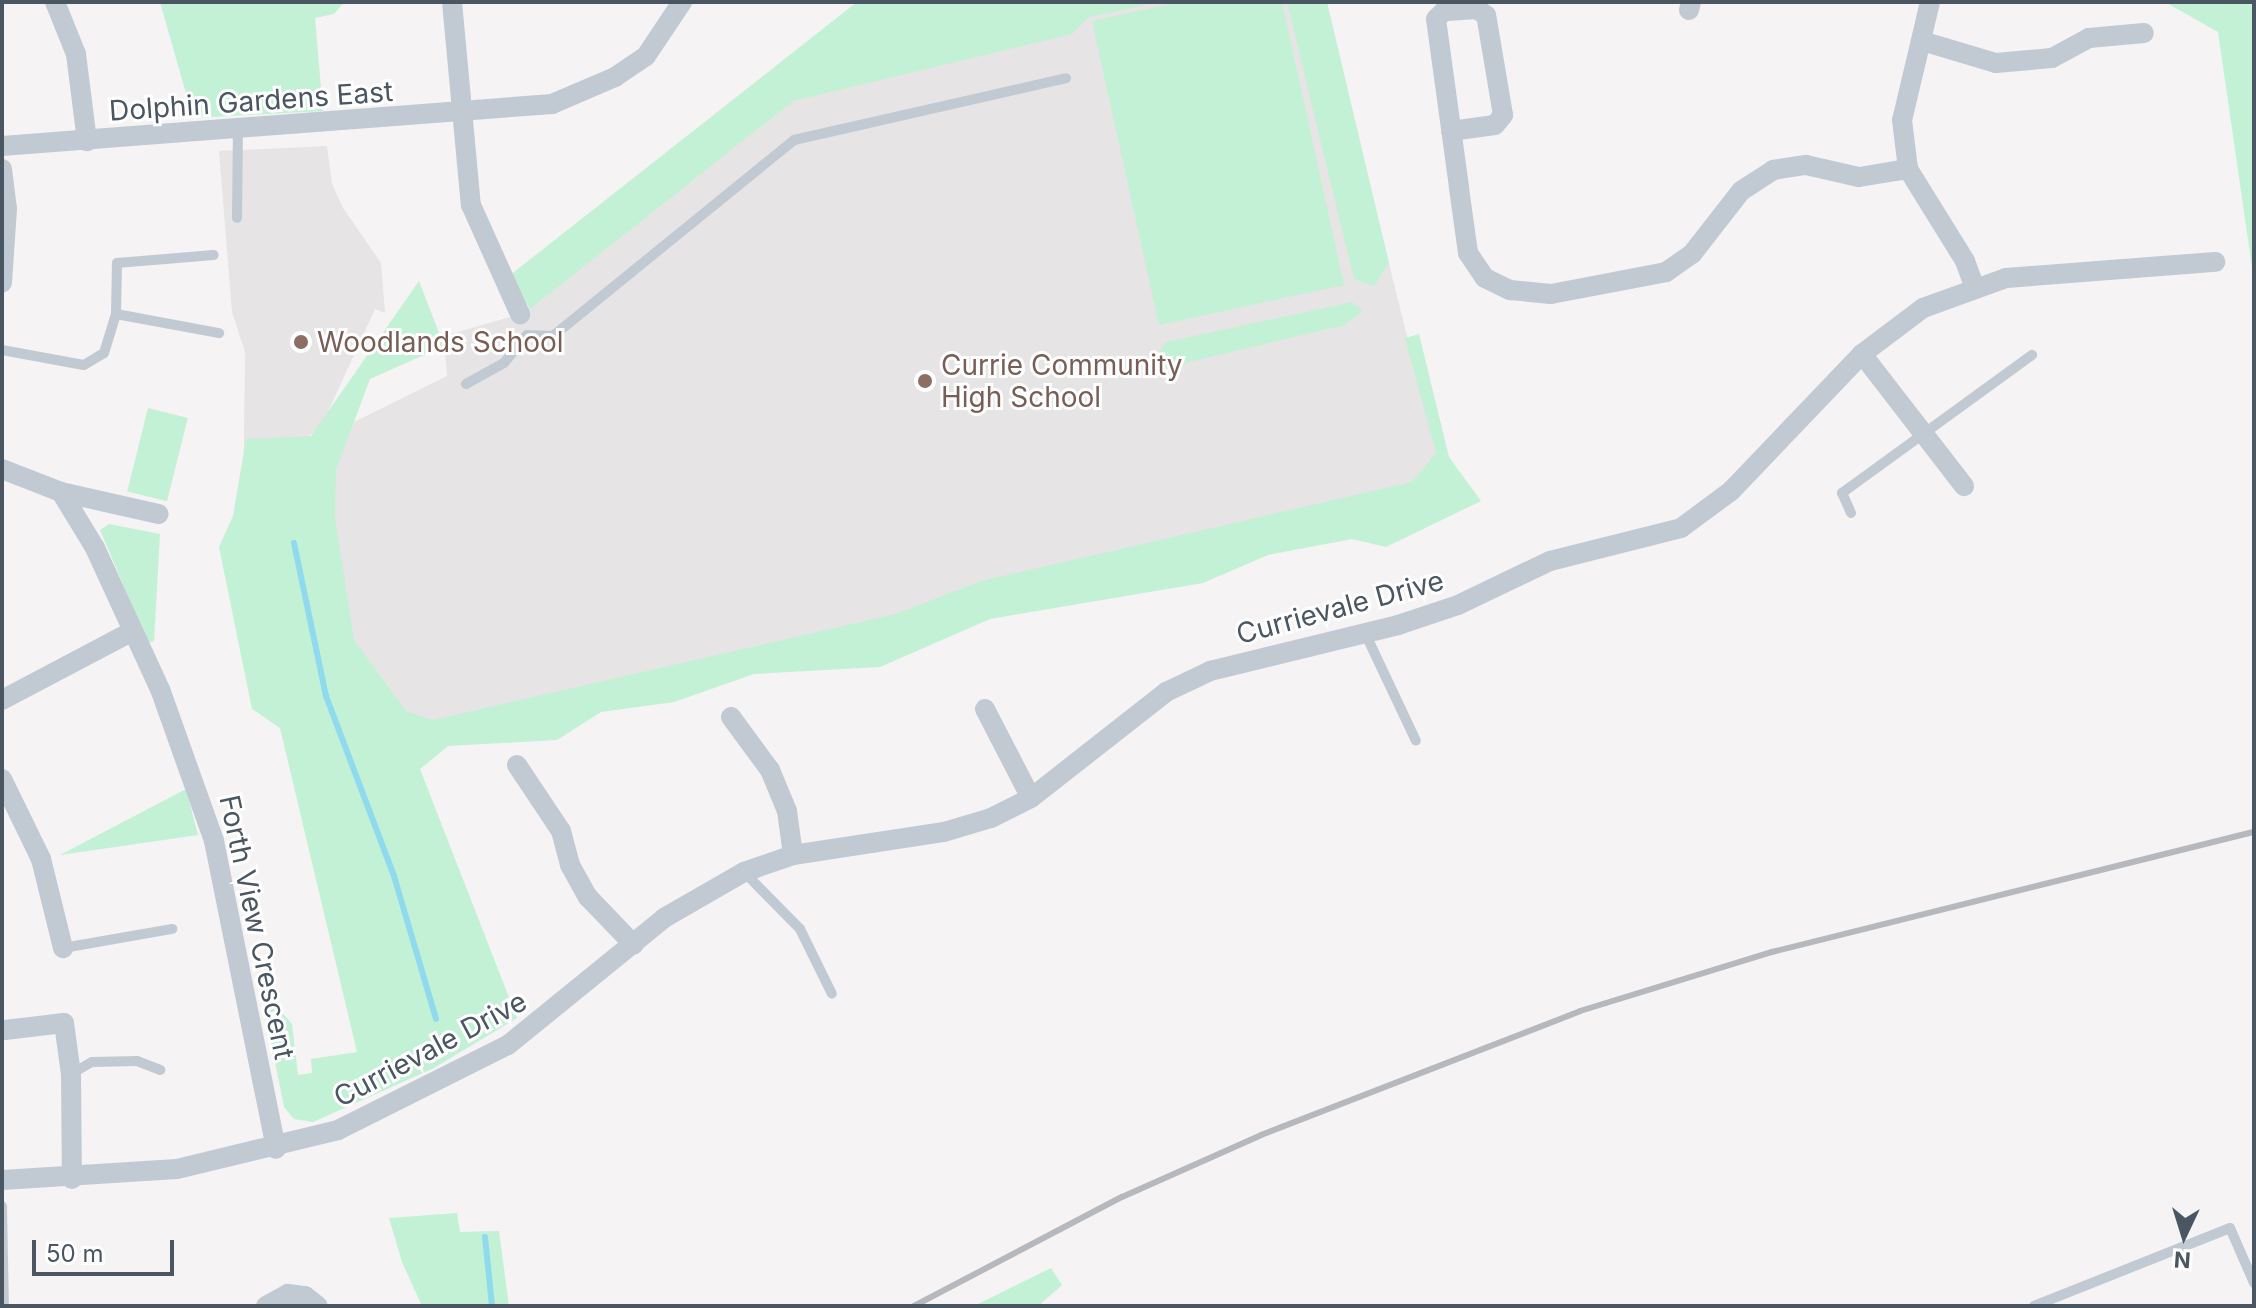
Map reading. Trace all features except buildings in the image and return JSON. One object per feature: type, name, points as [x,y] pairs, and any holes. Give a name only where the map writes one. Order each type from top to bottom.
[{"type":"street","points":[[55,2],[76,54],[87,141]]},
{"type":"street","points":[[452,2],[471,205],[520,314]]},
{"type":"street","name":"Dolphin Gardens East","points":[[2,146],[552,104],[604,83],[646,56],[682,2]]},
{"type":"street","points":[[1930,2],[1902,120],[1908,169],[1965,261],[1974,286]]},
{"type":"street","points":[[1451,131],[1495,125],[1503,115],[1486,15],[1476,9],[1444,11],[1436,19],[1451,131],[1468,253],[1485,278],[1510,290],[1551,294],[1633,282],[1666,272],[1692,254],[1741,191],[1773,170],[1806,165],[1859,177],[1908,169]]},
{"type":"street","points":[[1922,41],[1996,63],[2052,58],[2089,38],[2144,33]]},
{"type":"street","points":[[2,169],[7,209],[2,283]]},
{"type":"street","name":"Currievale Drive","points":[[276,1149],[338,1130],[508,1045],[701,893],[744,872],[793,855],[944,832],[1031,798],[1166,692],[1210,671],[1365,633],[1458,605],[1550,561],[1681,528],[1731,491],[1862,354],[1923,308],[1974,286],[2006,278],[2215,262]]},
{"type":"street","points":[[1862,354],[1964,486]]},
{"type":"street","points":[[2,469],[61,492],[159,514]]},
{"type":"street","name":"Forth View Crescent","points":[[61,492],[95,548],[131,632],[160,689],[214,841],[276,1149]]},
{"type":"street","points":[[2,700],[131,632]]},
{"type":"street","points":[[985,709],[1031,798]]},
{"type":"street","points":[[731,717],[770,770],[787,811],[793,855]]},
{"type":"street","points":[[517,765],[561,831],[570,865],[588,897],[634,945]]},
{"type":"street","points":[[2,779],[41,859],[63,948]]},
{"type":"street","points":[[5,1030],[64,1023],[71,1074],[72,1179]]},
{"type":"street","points":[[2,1180],[72,1179],[177,1169],[276,1149]]},
{"type":"street","points":[[266,1306],[288,1294],[305,1296],[318,1306]]},
{"type":"lane","points":[[527,335],[553,336],[794,140],[1066,78]]},
{"type":"lane","points":[[237,218],[238,128]]},
{"type":"lane","points":[[2,350],[84,365],[104,353],[116,314],[117,263],[214,255]]},
{"type":"lane","points":[[116,314],[219,333]]},
{"type":"lane","points":[[520,314],[527,335]]},
{"type":"lane","points":[[466,384],[504,363],[527,335]]},
{"type":"lane","points":[[1851,513],[1842,493],[1927,435],[2032,355]]},
{"type":"lane","points":[[1365,633],[1416,741]]},
{"type":"lane","points":[[744,872],[800,929],[832,994]]},
{"type":"lane","points":[[63,948],[172,929]]},
{"type":"lane","points":[[71,1074],[92,1062],[137,1061],[160,1070]]},
{"type":"lane","points":[[2,1206],[4,1306]]},
{"type":"lane","points":[[2034,1306],[2230,1228],[2254,1283]]},
{"type":"shaded area","name":"Currie Community High School","points":[[1081,2],[1324,2],[1447,497],[365,756],[328,527],[334,432],[447,376],[444,336],[520,314],[791,99]]},
{"type":"shaded area","name":"Woodlands School","points":[[327,146],[332,184],[343,208],[381,263],[385,313],[375,309],[321,427],[299,443],[243,520],[245,352],[232,312],[219,151]]},
{"type":"green space","points":[[160,2],[344,2],[334,14],[315,18],[323,111],[193,118]]},
{"type":"green space","points":[[857,2],[1158,2],[1089,17],[1072,34],[793,101],[530,309],[509,276]]},
{"type":"green space","points":[[1179,2],[1282,2],[1344,285],[1159,325],[1092,21]]},
{"type":"green space","points":[[1287,2],[1327,2],[1389,263],[1374,286],[1354,279]]},
{"type":"green space","points":[[2165,2],[2254,2],[2254,281],[2218,32]]},
{"type":"green space","points":[[419,281],[444,346],[370,379],[336,470],[335,518],[354,640],[406,711],[433,720],[896,614],[981,581],[1412,482],[1436,453],[1405,338],[1419,334],[1449,457],[1481,501],[1386,547],[1352,539],[1268,555],[1203,583],[990,619],[880,667],[754,674],[674,702],[601,712],[557,740],[448,746],[420,769],[517,1018],[434,1068],[313,1122],[294,1119],[284,1107],[260,987],[292,1024],[298,1075],[312,1073],[311,1059],[357,1052],[280,728],[252,709],[219,547],[233,516],[246,439],[311,436]]},
{"type":"green space","points":[[1352,302],[1363,311],[1344,325],[1164,368],[1155,358],[1166,342]]},
{"type":"green space","points":[[148,408],[188,418],[167,501],[127,491]]},
{"type":"green space","points":[[109,524],[160,534],[154,641],[148,643],[100,530]]},
{"type":"green space","points":[[186,789],[198,835],[60,855]]},
{"type":"green space","points":[[457,1213],[460,1232],[499,1231],[509,1306],[422,1306],[402,1262],[389,1218]]},
{"type":"green space","points":[[1051,1268],[1062,1285],[1038,1306],[974,1306]]},
{"type":"waterway","points":[[294,543],[326,696],[394,876],[436,1019]]},
{"type":"waterway","points":[[485,1237],[492,1306]]},
{"type":"railway","points":[[914,1306],[1122,1197],[1261,1135],[1580,1011],[1772,952],[2254,832]]},
{"type":"place","name":"Woodlands School","points":[[301,342]]},
{"type":"place","name":"Currie Community High School","points":[[925,381]]}]
